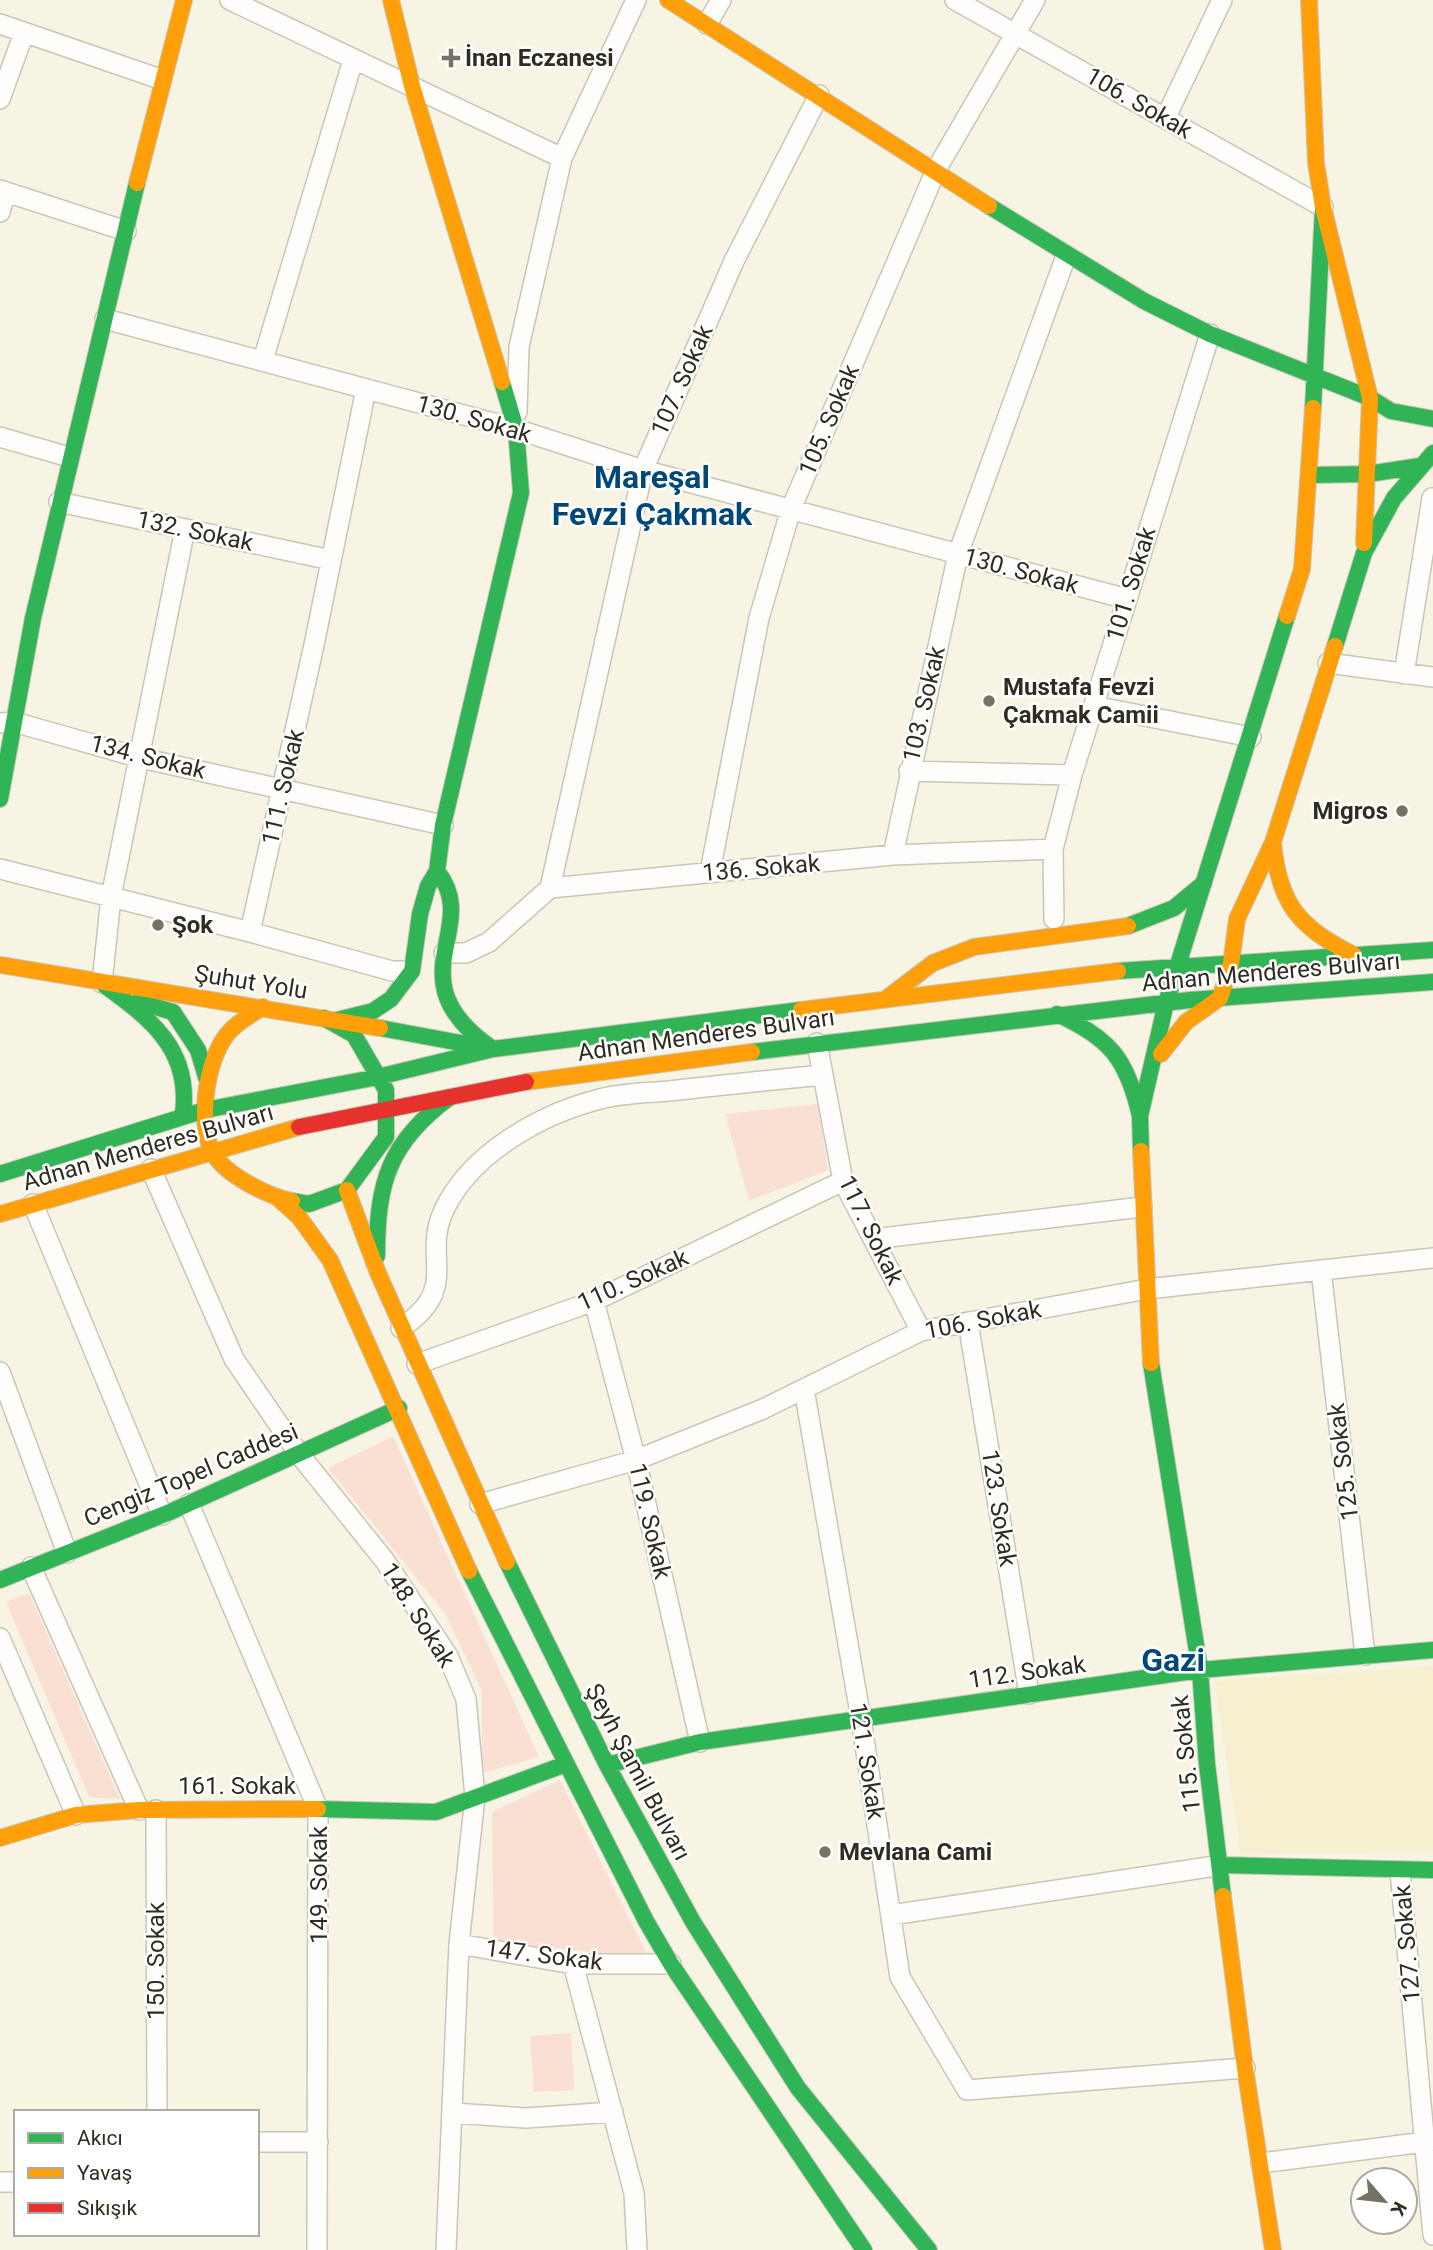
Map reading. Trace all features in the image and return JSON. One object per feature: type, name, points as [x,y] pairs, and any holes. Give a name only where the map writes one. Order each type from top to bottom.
[{"type":"main road","points":[[0,799],[7,722],[69,457],[126,231],[160,79],[184,0]]},
{"type":"main road","points":[[329,1018],[373,1011],[391,999],[412,971],[423,899],[438,872],[443,825],[521,493],[516,429],[412,86],[391,0]]},
{"type":"main road","points":[[668,0],[1066,256],[1209,334],[1370,398],[1391,411],[1433,419]]},
{"type":"main road","points":[[1309,0],[1315,150],[1323,206],[1370,398],[1364,553]]},
{"type":"main road","points":[[1140,1121],[1166,1003],[1180,967],[1302,569],[1311,511],[1315,271],[1323,206]]},
{"type":"main road","points":[[1220,998],[1231,964],[1237,919],[1273,842],[1364,553],[1394,498],[1433,453]]},
{"type":"main road","points":[[1311,475],[1368,474],[1420,466]]},
{"type":"main road","points":[[1273,842],[1275,877],[1282,895],[1315,932],[1354,955]]},
{"type":"main road","points":[[438,872],[446,878],[451,900],[444,953],[443,990],[452,1013],[471,1033],[493,1049]]},
{"type":"main road","points":[[887,998],[933,963],[974,947],[1130,926],[1174,908],[1204,883]]},
{"type":"main road","name":"Adnan Menderes Bulvarı","points":[[0,1174],[205,1110],[378,1077],[493,1049],[1094,973],[1433,950]]},
{"type":"main road","name":"Şuhut Yolu","points":[[0,965],[329,1018],[493,1049]]},
{"type":"main road","name":"Adnan Menderes Bulvarı","points":[[0,1214],[313,1123],[532,1081],[1057,1014],[1220,998],[1433,982]]},
{"type":"main road","points":[[102,983],[157,1029],[175,1052],[186,1078],[188,1096],[182,1118]]},
{"type":"main road","points":[[119,996],[173,1013],[198,1050],[206,1077],[205,1110],[212,1152],[239,1178],[254,1187],[278,1198],[309,1204],[347,1190],[386,1137],[386,1090],[354,1035],[329,1018]]},
{"type":"main road","name":"115. Sokak","points":[[1220,998],[1186,1018],[1170,1037],[1158,1060],[1140,1121],[1142,1207],[1150,1359],[1200,1671],[1207,1764],[1222,1865],[1245,2068],[1273,2250]]},
{"type":"main road","points":[[206,1077],[230,1030],[263,1007]]},
{"type":"main road","points":[[1057,1014],[1100,1034],[1113,1049],[1133,1083],[1140,1121]]},
{"type":"main road","points":[[378,1273],[376,1236],[385,1170],[415,1122],[450,1097]]},
{"type":"main road","points":[[151,1169],[189,1169],[254,1187]]},
{"type":"main road","name":"Şeyh Şamil Bulvarı","points":[[347,1190],[401,1328],[480,1504],[607,1765],[693,1922],[798,2088],[929,2250]]},
{"type":"main road","points":[[278,1198],[299,1217],[330,1260]]},
{"type":"main road","points":[[309,1204],[330,1260],[399,1408],[485,1606],[646,1921],[671,1964],[864,2250]]},
{"type":"main road","name":"Cengiz Topel Caddesi","points":[[0,1580],[189,1504],[399,1408]]},
{"type":"main road","name":"112. Sokak","points":[[607,1765],[700,1742],[1030,1694],[1200,1671],[1433,1650]]},
{"type":"main road","name":"161. Sokak","points":[[0,1838],[76,1815],[147,1810],[318,1809],[436,1812],[566,1764]]},
{"type":"main road","points":[[1222,1865],[1433,1870]]},
{"type":"main road","points":[[840,2250],[847,2225]]},
{"type":"street","points":[[230,0],[562,158]]},
{"type":"street","points":[[516,429],[519,347],[562,158],[636,0]]},
{"type":"street","points":[[707,24],[721,0]]},
{"type":"street","name":"106. Sokak","points":[[955,0],[1323,206]]},
{"type":"street","name":"105. Sokak","points":[[710,872],[759,618],[791,509],[936,170],[1018,34],[1035,0]]},
{"type":"street","points":[[1166,117],[1222,0]]},
{"type":"street","points":[[0,24],[160,79]]},
{"type":"street","points":[[0,99],[24,33]]},
{"type":"street","points":[[263,360],[353,60]]},
{"type":"street","name":"107. Sokak","points":[[550,888],[643,470],[734,261],[818,95]]},
{"type":"street","points":[[0,212],[3,191],[126,231]]},
{"type":"street","name":"103. Sokak","points":[[893,855],[958,554],[1066,256]]},
{"type":"street","name":"130. Sokak","points":[[105,319],[516,429],[643,470],[1127,599]]},
{"type":"street","name":"101. Sokak","points":[[1054,919],[1053,849],[1072,775],[1209,334]]},
{"type":"street","name":"111. Sokak","points":[[250,932],[366,389]]},
{"type":"street","points":[[0,438],[69,457]]},
{"type":"street","points":[[1404,674],[1432,498]]},
{"type":"street","name":"132. Sokak","points":[[59,502],[331,560]]},
{"type":"street","points":[[102,983],[111,897],[185,528]]},
{"type":"street","points":[[1328,663],[1433,677]]},
{"type":"street","points":[[1094,706],[1251,737]]},
{"type":"street","name":"134. Sokak","points":[[7,722],[141,758],[443,825]]},
{"type":"street","points":[[909,771],[1072,775]]},
{"type":"street","name":"136. Sokak","points":[[550,888],[893,855],[1053,849]]},
{"type":"street","points":[[0,869],[392,971],[404,971]]},
{"type":"street","points":[[444,953],[466,953],[489,942],[550,888]]},
{"type":"street","name":"117. Sokak","points":[[817,1043],[843,1181],[921,1331]]},
{"type":"street","points":[[401,1328],[419,1315],[432,1299],[437,1270],[438,1231],[443,1211],[464,1177],[483,1158],[524,1132],[561,1111],[602,1098],[823,1075]]},
{"type":"street","name":"148. Sokak","points":[[151,1169],[234,1359],[299,1454],[385,1561],[448,1656],[466,1699],[475,1797],[460,1944],[446,2250]]},
{"type":"street","name":"110. Sokak","points":[[417,1364],[594,1301],[843,1181]]},
{"type":"street","points":[[33,1204],[162,1515]]},
{"type":"street","points":[[873,1239],[1142,1207]]},
{"type":"street","name":"106. Sokak","points":[[480,1504],[636,1460],[763,1409],[921,1331],[1147,1289],[1433,1258]]},
{"type":"street","name":"125. Sokak","points":[[1321,1270],[1365,1655]]},
{"type":"street","name":"119. Sokak","points":[[594,1301],[636,1460],[700,1742]]},
{"type":"street","name":"123. Sokak","points":[[968,1322],[1030,1694]]},
{"type":"street","points":[[0,1372],[67,1553]]},
{"type":"street","name":"121. Sokak","points":[[804,1389],[861,1719],[900,1977],[967,2090],[1245,2068]]},
{"type":"street","name":"149. Sokak","points":[[189,1504],[318,1809],[317,2250]]},
{"type":"street","points":[[32,1567],[147,1810]]},
{"type":"street","points":[[0,1639],[76,1815]]},
{"type":"street","name":"150. Sokak","points":[[147,1810],[157,2110]]},
{"type":"street","points":[[891,1915],[1222,1865]]},
{"type":"street","name":"127. Sokak","points":[[1400,1871],[1429,2142],[1433,2235]]},
{"type":"street","name":"147. Sokak","points":[[460,1944],[573,1964],[671,1964]]},
{"type":"street","points":[[573,1964],[634,2193],[637,2250]]},
{"type":"street","points":[[454,2113],[526,2118],[613,2112]]},
{"type":"street","points":[[259,2142],[318,2142]]},
{"type":"street","points":[[1261,2163],[1429,2142]]},
{"type":"shaded area","points":[[818,1104],[828,1170],[749,1201],[725,1114]]},
{"type":"shaded area","points":[[393,1436],[539,1757],[482,1773],[482,1691],[446,1615],[328,1468]]},
{"type":"shaded area","points":[[29,1593],[120,1799],[89,1797],[6,1602]]},
{"type":"shaded area","points":[[1433,1666],[1433,1852],[1241,1854],[1214,1681]]},
{"type":"shaded area","points":[[560,1780],[649,1958],[493,1942],[492,1812]]},
{"type":"shaded area","points":[[571,2033],[574,2090],[534,2092],[530,2036]]},
{"type":"traffic: fast","points":[[0,799],[33,618],[137,183]]},
{"type":"traffic: fast","points":[[989,206],[1144,301],[1210,334],[1370,398],[1391,411],[1433,419]]},
{"type":"traffic: fast","points":[[1313,408],[1323,207]]},
{"type":"traffic: fast","points":[[337,1020],[373,1011],[391,999],[412,971],[420,914],[428,886],[437,871],[443,825],[521,493],[516,429],[502,382]]},
{"type":"traffic: fast","points":[[1335,646],[1364,553],[1394,498],[1433,453]]},
{"type":"traffic: fast","points":[[1311,475],[1368,474],[1420,466]]},
{"type":"traffic: fast","points":[[1141,1151],[1140,1116],[1166,1003],[1287,616]]},
{"type":"traffic: fast","points":[[437,871],[449,892],[451,913],[443,976],[447,998],[462,1022],[490,1047]]},
{"type":"traffic: fast","points":[[1128,926],[1174,908],[1204,883]]},
{"type":"traffic: fast","points":[[1118,971],[1433,950]]},
{"type":"traffic: fast","points":[[752,1052],[1190,1000],[1433,982]]},
{"type":"traffic: fast","points":[[104,985],[152,1024],[174,1054],[181,1071],[183,1113]]},
{"type":"traffic: fast","points":[[138,1002],[173,1012],[198,1050],[206,1077]]},
{"type":"traffic: fast","points":[[0,1174],[205,1110],[378,1077],[493,1049],[801,1010]]},
{"type":"traffic: fast","points":[[1057,1014],[1091,1032],[1114,1053],[1129,1079],[1140,1116]]},
{"type":"traffic: fast","points":[[292,1201],[309,1204],[347,1190],[386,1137],[386,1090],[354,1035],[324,1018]]},
{"type":"traffic: fast","points":[[380,1028],[493,1049]]},
{"type":"traffic: fast","points":[[377,1256],[380,1206],[391,1166],[413,1130],[450,1097]]},
{"type":"traffic: fast","points":[[1151,1363],[1200,1670],[1207,1764],[1223,1896]]},
{"type":"traffic: fast","points":[[0,1580],[170,1512],[399,1408]]},
{"type":"traffic: fast","points":[[507,1562],[607,1765],[693,1922],[798,2088],[929,2250]]},
{"type":"traffic: fast","points":[[469,1571],[646,1921],[671,1964],[864,2250]]},
{"type":"traffic: fast","points":[[607,1765],[700,1742],[1200,1670],[1433,1650]]},
{"type":"traffic: fast","points":[[318,1809],[436,1812],[566,1764]]},
{"type":"traffic: fast","points":[[1222,1865],[1433,1870]]},
{"type":"traffic: slow","points":[[137,183],[184,0]]},
{"type":"traffic: slow","points":[[391,0],[412,86],[502,382]]},
{"type":"traffic: slow","points":[[668,0],[989,206]]},
{"type":"traffic: slow","points":[[1309,0],[1316,163],[1323,207],[1370,398],[1364,543]]},
{"type":"traffic: slow","points":[[1287,616],[1302,569],[1313,408]]},
{"type":"traffic: slow","points":[[1161,1054],[1186,1022],[1220,998],[1231,964],[1237,919],[1273,842],[1335,646]]},
{"type":"traffic: slow","points":[[1273,842],[1280,882],[1295,912],[1319,934],[1354,955]]},
{"type":"traffic: slow","points":[[887,998],[933,963],[974,947],[1128,926]]},
{"type":"traffic: slow","points":[[0,965],[380,1028]]},
{"type":"traffic: slow","points":[[801,1010],[1118,971]]},
{"type":"traffic: slow","points":[[263,1007],[232,1029],[216,1053],[207,1087],[205,1122],[212,1151],[226,1168],[247,1183],[292,1201]]},
{"type":"traffic: slow","points":[[526,1082],[752,1052]]},
{"type":"traffic: slow","points":[[0,1214],[299,1127]]},
{"type":"traffic: slow","points":[[1141,1151],[1151,1363]]},
{"type":"traffic: slow","points":[[347,1190],[378,1273],[507,1562]]},
{"type":"traffic: slow","points":[[278,1198],[299,1217],[330,1260],[469,1571]]},
{"type":"traffic: slow","points":[[0,1838],[76,1815],[139,1810],[318,1809]]},
{"type":"traffic: slow","points":[[1223,1896],[1245,2068],[1273,2250]]},
{"type":"traffic: jam","points":[[299,1127],[526,1082]]},
{"type":"place","name":"İnan Eczanesi","points":[[451,58]]},
{"type":"place","name":"Mustafa Fevzi Çakmak Camii","points":[[989,701]]},
{"type":"place","name":"Migros","points":[[1402,811]]},
{"type":"place","name":"Şok","points":[[158,925]]},
{"type":"place","name":"Mevlana Cami","points":[[825,1852]]},
{"type":"district","name":"Mareşal Fevzi Çakmak","points":[[652,496]]},
{"type":"district","name":"Gazi","points":[[1173,1660]]}]
